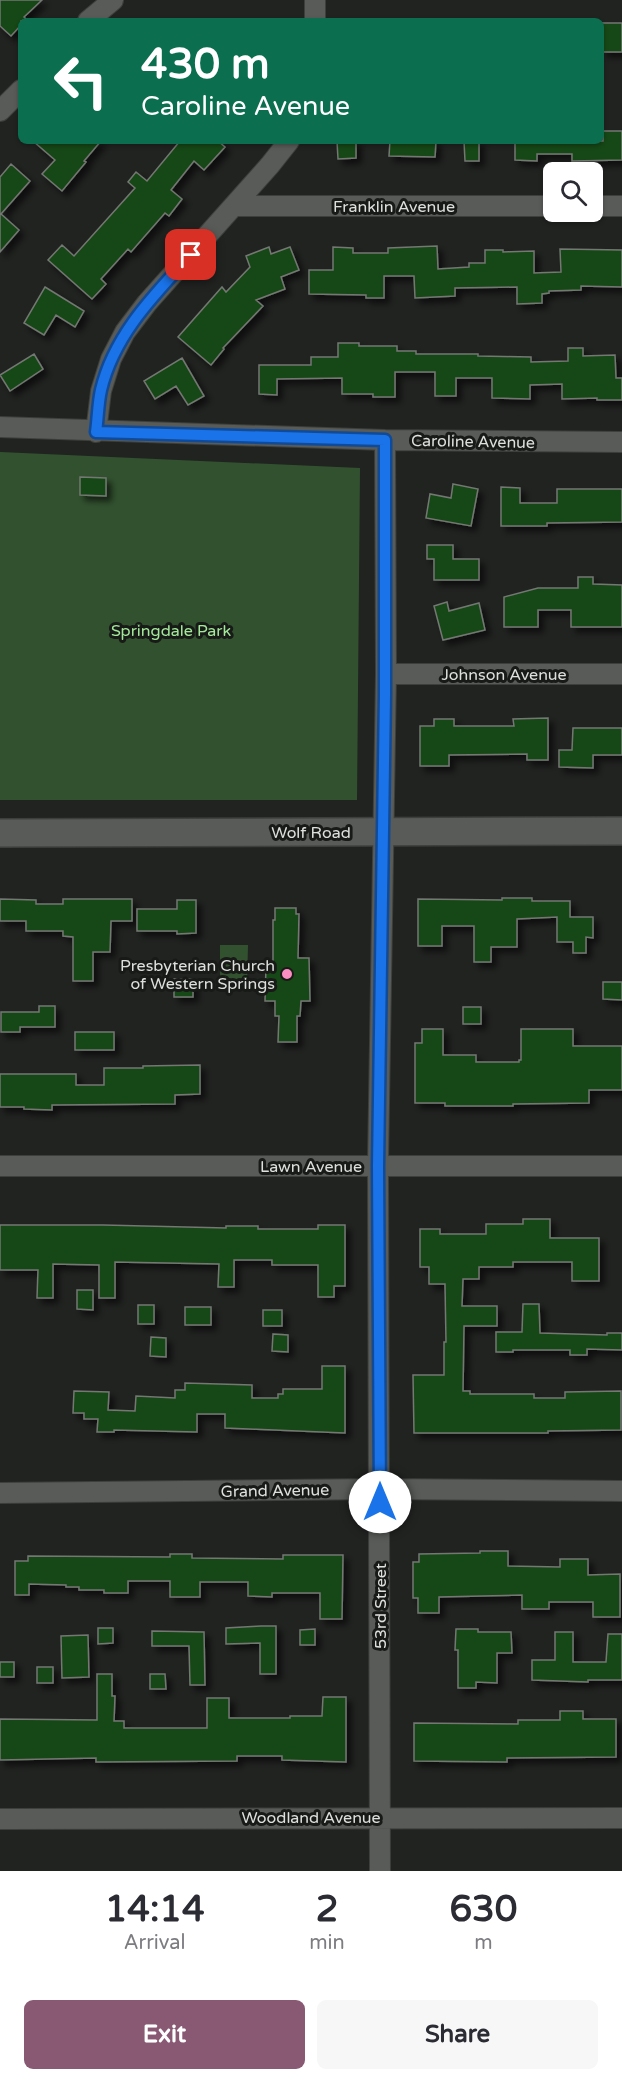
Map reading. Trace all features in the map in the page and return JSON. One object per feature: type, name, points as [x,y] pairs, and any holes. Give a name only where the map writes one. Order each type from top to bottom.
[{"type":"main road","name":"Wolf Road","points":[[0,833],[622,831]]},
{"type":"street","points":[[92,18],[113,0]]},
{"type":"street","points":[[315,0],[315,18]]},
{"type":"street","points":[[0,111],[18,93]]},
{"type":"street","points":[[96,432],[101,391],[111,359],[125,332],[147,303],[235,206],[287,144]]},
{"type":"street","name":"Franklin Avenue","points":[[235,206],[543,206]]},
{"type":"street","points":[[603,206],[622,206]]},
{"type":"street","name":"Caroline Avenue","points":[[0,427],[385,440],[622,442]]},
{"type":"street","name":"53rd Street","points":[[380,1871],[378,1166],[386,674],[385,440]]},
{"type":"street","name":"Johnson Avenue","points":[[386,674],[622,674]]},
{"type":"street","name":"Lawn Avenue","points":[[0,1166],[622,1166]]},
{"type":"street","name":"Grand Avenue","points":[[0,1493],[622,1491]]},
{"type":"street","name":"Woodland Avenue","points":[[0,1819],[622,1818]]},
{"type":"green space","name":"Springdale Park","points":[[0,452],[360,468],[357,800],[0,800]]},
{"type":"green space","points":[[220,945],[248,945],[247,985],[220,985]]},
{"type":"building","points":[[0,0],[42,0],[25,18],[18,18],[18,28],[11,36],[0,26]]},
{"type":"building","points":[[604,23],[622,23],[622,52],[604,52]]},
{"type":"building","points":[[604,131],[622,131],[622,160],[572,161],[572,154],[537,154],[537,161],[515,160],[515,144],[604,144]]},
{"type":"building","points":[[36,144],[98,144],[62,191],[42,174],[55,160]]},
{"type":"building","points":[[178,144],[222,144],[225,147],[204,170],[194,161],[171,190],[182,199],[169,216],[165,213],[131,252],[128,249],[101,279],[106,284],[92,299],[48,260],[62,245],[74,256],[135,188],[128,182],[136,172],[147,181]]},
{"type":"building","points":[[337,144],[356,144],[356,158],[338,159]]},
{"type":"building","points":[[390,144],[436,144],[435,157],[389,156]]},
{"type":"building","points":[[464,144],[479,144],[479,161],[465,161]]},
{"type":"building","points":[[11,164],[30,181],[1,214],[19,230],[0,252],[0,177]]},
{"type":"building","points":[[437,246],[438,269],[469,267],[469,263],[485,263],[485,250],[534,251],[534,273],[561,272],[560,249],[622,250],[622,287],[581,286],[581,290],[549,291],[549,293],[542,294],[542,303],[517,304],[517,287],[455,288],[455,296],[415,298],[414,276],[384,276],[384,298],[366,298],[366,295],[309,294],[309,270],[333,270],[333,247],[353,248],[353,253],[388,253],[388,248]]},
{"type":"building","points":[[269,247],[271,254],[290,247],[299,270],[281,277],[285,289],[256,300],[263,306],[223,348],[211,365],[178,337],[222,287],[226,292],[250,267],[246,256]]},
{"type":"building","points":[[45,287],[84,311],[75,327],[56,315],[44,335],[24,323]]},
{"type":"building","points":[[338,343],[359,343],[359,346],[397,346],[397,351],[416,351],[416,354],[531,357],[531,362],[568,361],[568,348],[583,348],[583,356],[615,355],[616,378],[622,378],[622,400],[562,399],[562,384],[530,385],[530,399],[492,398],[492,378],[456,378],[456,396],[435,396],[435,372],[395,372],[395,397],[342,394],[342,378],[277,379],[277,395],[259,394],[259,365],[311,365],[311,357],[338,357]]},
{"type":"building","points":[[34,354],[43,369],[10,391],[0,375]]},
{"type":"building","points":[[182,358],[204,396],[188,405],[176,386],[155,399],[144,381]]},
{"type":"building","points":[[80,477],[106,478],[106,496],[80,495]]},
{"type":"building","points":[[453,484],[478,489],[471,526],[426,518],[430,494],[451,498]]},
{"type":"building","points":[[501,487],[520,488],[520,503],[557,503],[557,489],[622,489],[622,522],[501,526]]},
{"type":"building","points":[[427,545],[453,545],[453,559],[479,559],[479,580],[434,580],[434,559],[427,559]]},
{"type":"building","points":[[578,577],[593,577],[593,584],[622,585],[622,627],[571,627],[571,610],[538,610],[538,627],[504,627],[504,597],[538,588],[578,588]]},
{"type":"building","points":[[447,602],[449,611],[479,603],[485,630],[443,640],[434,606]]},
{"type":"building","points":[[548,718],[548,760],[527,760],[527,754],[449,755],[449,766],[420,766],[420,726],[434,726],[434,719],[454,719],[454,726],[514,726],[513,719]]},
{"type":"building","points":[[573,728],[622,728],[622,755],[593,755],[593,768],[559,767],[559,750],[572,750]]},
{"type":"building","points":[[502,898],[570,901],[570,917],[593,917],[593,938],[586,937],[586,953],[573,953],[573,942],[557,942],[557,917],[517,919],[517,947],[491,947],[491,962],[474,962],[474,926],[442,926],[442,946],[418,946],[418,899],[502,900]]},
{"type":"building","points":[[0,899],[36,900],[36,904],[63,904],[63,899],[132,899],[132,921],[111,921],[110,952],[93,952],[93,981],[73,981],[73,937],[63,936],[63,931],[26,931],[26,921],[0,921]]},
{"type":"building","points":[[177,900],[196,900],[196,933],[137,931],[137,909],[177,909]]},
{"type":"building","name":"Presbyterian Church of Western Springs","points":[[275,908],[296,908],[296,914],[299,914],[298,958],[309,958],[310,1001],[301,1001],[300,1016],[297,1016],[297,1042],[278,1042],[279,1016],[275,1016],[275,1001],[265,1001],[266,967],[273,967]]},
{"type":"building","points":[[174,979],[193,979],[193,997],[174,997]]},
{"type":"building","points":[[603,982],[622,982],[622,1000],[603,999]]},
{"type":"building","points":[[39,1006],[55,1006],[55,1027],[20,1027],[20,1032],[1,1032],[1,1012],[39,1012]]},
{"type":"building","points":[[463,1007],[481,1007],[481,1024],[463,1024]]},
{"type":"building","points":[[422,1029],[443,1029],[443,1055],[476,1055],[476,1062],[519,1062],[521,1060],[521,1029],[573,1029],[573,1046],[622,1046],[622,1090],[589,1090],[589,1103],[445,1106],[445,1103],[415,1103],[415,1043],[422,1043]]},
{"type":"building","points":[[75,1032],[114,1032],[114,1050],[75,1050]]},
{"type":"building","points":[[200,1065],[200,1094],[175,1095],[175,1104],[52,1105],[52,1110],[0,1107],[0,1074],[76,1074],[76,1085],[104,1085],[104,1068]]},
{"type":"building","points":[[523,1219],[550,1219],[550,1238],[599,1238],[599,1281],[572,1281],[572,1262],[513,1262],[513,1267],[479,1267],[479,1279],[463,1279],[462,1306],[497,1306],[497,1326],[464,1326],[463,1391],[470,1391],[470,1394],[534,1394],[534,1398],[565,1398],[565,1392],[621,1391],[621,1430],[548,1431],[548,1433],[414,1433],[413,1375],[444,1375],[444,1342],[446,1342],[445,1284],[429,1284],[429,1267],[420,1267],[420,1229],[440,1229],[440,1234],[486,1234],[486,1224],[523,1224]]},
{"type":"building","points":[[0,1225],[226,1228],[226,1226],[258,1226],[258,1229],[318,1229],[318,1225],[345,1225],[345,1286],[334,1286],[334,1297],[318,1297],[318,1265],[272,1265],[272,1260],[234,1260],[234,1287],[218,1287],[219,1264],[115,1262],[115,1298],[99,1298],[99,1265],[53,1264],[53,1298],[37,1298],[38,1270],[0,1270]]},
{"type":"building","points":[[77,1290],[93,1290],[93,1310],[77,1309]]},
{"type":"building","points":[[523,1304],[539,1304],[540,1333],[607,1335],[607,1333],[622,1333],[622,1350],[587,1349],[587,1355],[570,1355],[570,1350],[496,1352],[496,1332],[522,1332]]},
{"type":"building","points":[[138,1305],[154,1305],[154,1324],[138,1324]]},
{"type":"building","points":[[185,1307],[211,1307],[211,1325],[185,1325]]},
{"type":"building","points":[[263,1310],[282,1310],[282,1326],[263,1326]]},
{"type":"building","points":[[273,1334],[288,1335],[288,1352],[272,1351]]},
{"type":"building","points":[[151,1337],[166,1338],[166,1357],[150,1356]]},
{"type":"building","points":[[322,1366],[345,1366],[345,1433],[225,1428],[225,1414],[197,1414],[197,1432],[114,1430],[114,1432],[97,1432],[98,1419],[84,1419],[84,1413],[73,1413],[74,1391],[109,1392],[108,1410],[135,1411],[136,1396],[175,1398],[175,1390],[185,1390],[185,1383],[252,1385],[252,1398],[278,1398],[278,1394],[283,1394],[283,1389],[322,1389]]},
{"type":"building","points":[[480,1551],[508,1551],[508,1566],[560,1567],[560,1559],[588,1559],[588,1575],[620,1574],[620,1617],[593,1617],[593,1602],[549,1602],[549,1609],[522,1609],[522,1595],[439,1597],[439,1613],[418,1613],[418,1598],[413,1598],[413,1562],[419,1562],[419,1554],[480,1553]]},
{"type":"building","points":[[170,1554],[192,1554],[192,1558],[283,1559],[283,1555],[343,1555],[342,1619],[320,1619],[320,1593],[272,1593],[272,1597],[248,1596],[248,1582],[200,1582],[200,1597],[170,1597],[170,1581],[128,1581],[128,1593],[79,1590],[79,1587],[66,1587],[66,1585],[29,1584],[29,1595],[15,1595],[15,1561],[28,1561],[28,1556],[170,1557]]},
{"type":"building","points":[[276,1626],[276,1674],[260,1674],[260,1643],[226,1644],[226,1628]]},
{"type":"building","points":[[98,1628],[113,1628],[113,1643],[98,1644]]},
{"type":"building","points":[[315,1629],[315,1645],[300,1645],[300,1630]]},
{"type":"building","points":[[456,1629],[511,1632],[512,1653],[497,1653],[497,1683],[476,1682],[476,1688],[458,1688]]},
{"type":"building","points":[[152,1631],[204,1632],[205,1685],[190,1685],[189,1646],[152,1646]]},
{"type":"building","points":[[555,1632],[573,1632],[573,1662],[606,1662],[608,1634],[622,1634],[622,1680],[588,1680],[588,1682],[532,1680],[532,1660],[555,1660]]},
{"type":"building","points":[[88,1635],[89,1677],[62,1678],[61,1636]]},
{"type":"building","points":[[0,1662],[14,1662],[14,1677],[0,1677]]},
{"type":"building","points":[[37,1667],[53,1667],[53,1683],[37,1683]]},
{"type":"building","points":[[97,1674],[112,1674],[112,1696],[115,1696],[114,1721],[124,1721],[124,1728],[207,1728],[207,1698],[229,1698],[229,1718],[290,1718],[290,1716],[322,1716],[323,1697],[346,1697],[346,1762],[282,1760],[282,1756],[237,1756],[237,1761],[96,1762],[96,1758],[0,1760],[0,1719],[97,1720]]},
{"type":"building","points":[[150,1674],[165,1674],[166,1689],[150,1689]]},
{"type":"building","points":[[560,1711],[583,1711],[583,1719],[616,1719],[616,1757],[507,1758],[507,1762],[414,1761],[414,1723],[518,1724],[518,1720],[560,1720]]},
{"type":"place","name":"Presbyterian Church of Western Springs","points":[[287,974]]},
{"type":"route","points":[[191,255],[147,303],[125,332],[111,359],[101,391],[96,432],[385,440],[385,695],[378,1166],[380,1502]]}]
